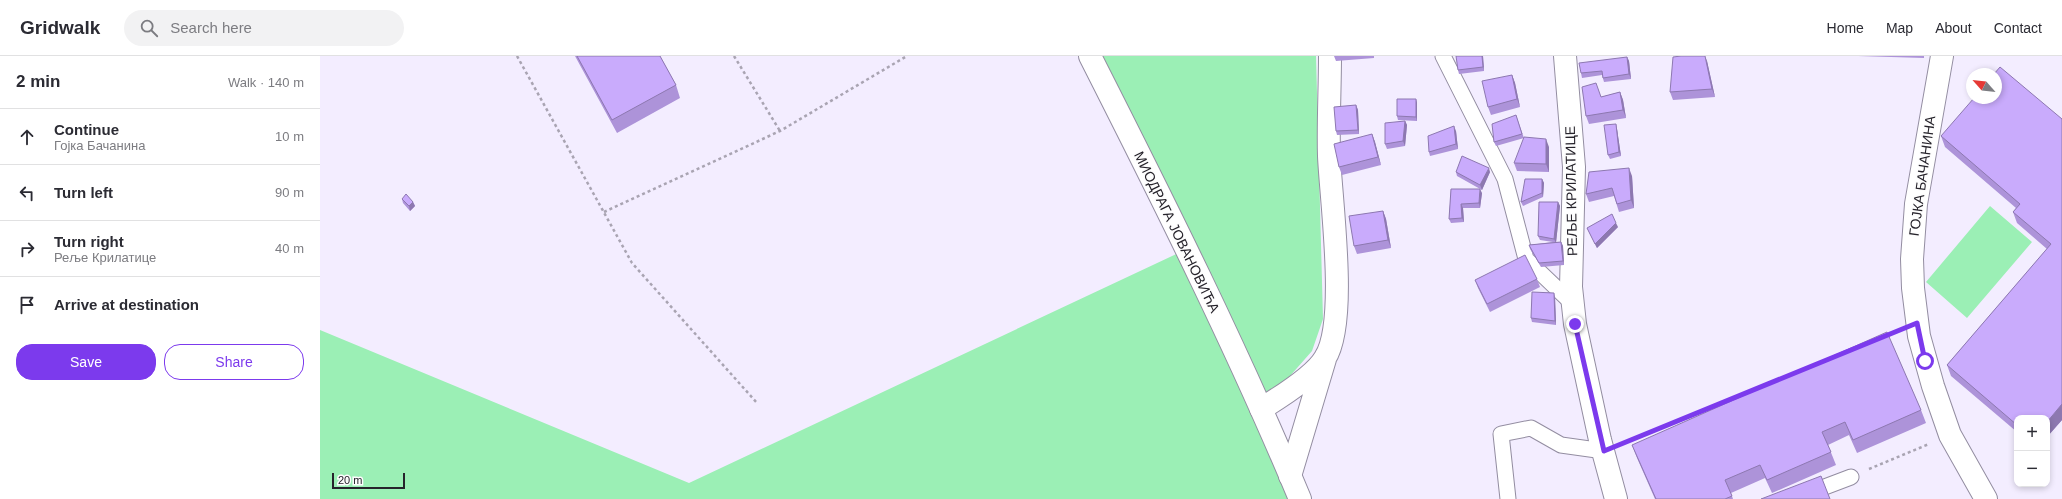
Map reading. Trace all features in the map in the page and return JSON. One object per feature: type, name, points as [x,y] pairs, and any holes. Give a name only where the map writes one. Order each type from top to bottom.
[{"type":"street","name":"МИОДРАГА ЈОВАНОВИЋА","points":[[1090,56],[1187,249],[1261,409],[1300,499]]},
{"type":"street","points":[[1290,476],[1336,322],[1329,156],[1330,56]]},
{"type":"street","name":"РЕЉЕ КРИЛАТИЦЕ","points":[[1565,56],[1574,167],[1572,303],[1578,343],[1616,499]]},
{"type":"street","name":"ГОЈКА БАЧАНИНА","points":[[1942,56],[1917,197],[1913,234],[1913,280],[1919,336],[1932,386],[1950,435],[1986,499]]},
{"type":"street","points":[[1261,409],[1287,393],[1325,358]]},
{"type":"lane","points":[[1443,56],[1505,179],[1526,259],[1572,303]]},
{"type":"lane","points":[[1508,499],[1502,434],[1531,428],[1561,445],[1604,451]]},
{"type":"lane","points":[[1793,499],[1851,477]]},
{"type":"path","points":[[517,56],[632,263],[758,404]]},
{"type":"path","points":[[734,56],[780,131]]},
{"type":"path","points":[[604,212],[780,131],[907,56]]},
{"type":"path","points":[[1604,451],[1786,377]]},
{"type":"path","points":[[1851,477],[1950,435]]},
{"type":"green space","points":[[1090,56],[1316,56],[1323,319],[1312,351],[1261,409],[1300,499],[320,499],[320,330],[689,483],[1187,249]]},
{"type":"green space","points":[[1990,206],[2032,242],[1967,318],[1926,282]]},
{"type":"building","points":[[577,56],[660,56],[676,85],[612,120]]},
{"type":"building","points":[[1456,56],[1482,56],[1483,67],[1458,70]]},
{"type":"building","points":[[1705,56],[1712,89],[1670,92],[1673,57]]},
{"type":"building","points":[[1627,57],[1629,74],[1603,78],[1602,71],[1581,73],[1579,63]]},
{"type":"building","points":[[2002,69],[2062,119],[2062,404],[2050,418],[2050,415],[2014,415],[2014,422],[1947,365],[2051,244],[2013,212],[2020,204],[1941,136],[1969,104],[2002,104]]},
{"type":"building","points":[[1512,75],[1517,99],[1488,107],[1482,81]]},
{"type":"building","points":[[1596,83],[1601,97],[1620,92],[1623,110],[1586,116],[1582,87]]},
{"type":"building","points":[[1397,99],[1416,99],[1416,117],[1397,116]]},
{"type":"building","points":[[1356,105],[1358,130],[1336,131],[1334,107]]},
{"type":"building","points":[[1516,115],[1522,134],[1494,142],[1492,124]]},
{"type":"building","points":[[1405,121],[1403,141],[1385,144],[1385,123]]},
{"type":"building","points":[[1616,124],[1619,152],[1608,155],[1604,125]]},
{"type":"building","points":[[1454,126],[1456,144],[1429,152],[1428,136]]},
{"type":"building","points":[[1372,134],[1378,157],[1339,167],[1334,144]]},
{"type":"building","points":[[1524,137],[1546,139],[1546,164],[1514,163]]},
{"type":"building","points":[[1462,156],[1489,168],[1480,185],[1456,172]]},
{"type":"building","points":[[1629,168],[1631,200],[1617,204],[1612,188],[1586,194],[1589,172]]},
{"type":"building","points":[[1525,179],[1542,179],[1542,193],[1521,202]]},
{"type":"building","points":[[1451,189],[1480,189],[1479,203],[1461,204],[1462,218],[1449,219]]},
{"type":"building","points":[[406,194],[413,202],[409,206],[402,199]]},
{"type":"building","points":[[1539,202],[1558,202],[1554,239],[1538,236]]},
{"type":"building","points":[[1383,211],[1388,240],[1354,246],[1349,216]]},
{"type":"building","points":[[1612,214],[1616,223],[1595,244],[1587,228]]},
{"type":"building","points":[[1561,242],[1563,261],[1539,263],[1529,245]]},
{"type":"building","points":[[1525,255],[1537,279],[1487,304],[1475,280]]},
{"type":"building","points":[[1532,292],[1554,293],[1555,321],[1531,318]]},
{"type":"building","points":[[1887,332],[1921,410],[1853,440],[1845,422],[1822,432],[1831,452],[1767,480],[1760,465],[1725,480],[1732,496],[1725,499],[1656,499],[1632,445]]},
{"type":"building","points":[[1821,476],[1830,499],[1761,499]]},
{"type":"route","points":[[1575,324],[1600,440],[1604,451],[1917,323],[1925,361]]}]
